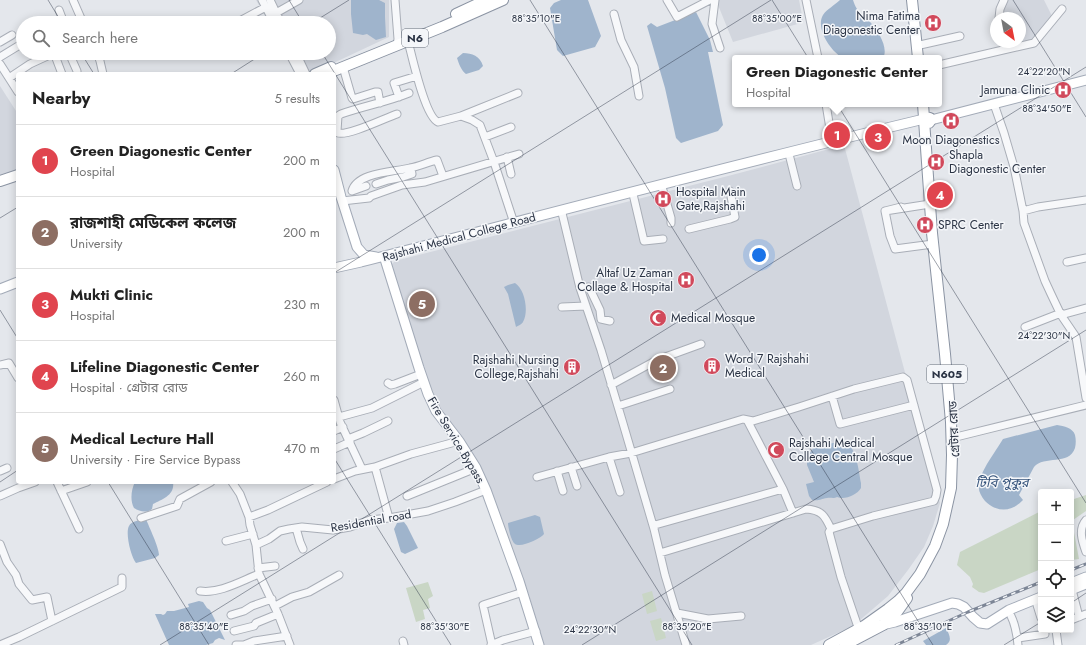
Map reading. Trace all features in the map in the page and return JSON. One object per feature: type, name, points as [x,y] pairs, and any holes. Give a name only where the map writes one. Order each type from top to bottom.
[{"type":"highway","name":"N6","points":[[331,72],[486,0]]},
{"type":"highway","name":"N6","points":[[320,72],[397,42],[408,41],[503,0]]},
{"type":"highway","points":[[912,0],[918,55]]},
{"type":"highway","points":[[916,0],[922,55]]},
{"type":"highway","name":"গ্রেটার রোড","points":[[924,107],[927,120]]},
{"type":"highway","name":"গ্রেটার রোড","points":[[928,107],[927,120],[933,244],[941,301]]},
{"type":"highway","points":[[0,181],[16,176]]},
{"type":"highway","points":[[0,186],[16,181]]},
{"type":"highway","name":"গ্রেটার রোড","points":[[845,645],[880,621],[893,610],[927,571],[948,521],[955,486],[956,437],[951,406],[931,209]]},
{"type":"highway","name":"গ্রেটার রোড","points":[[893,610],[898,601],[920,574],[935,546],[944,524],[951,488],[951,406]]},
{"type":"highway","name":"N605","points":[[829,645],[880,621]]},
{"type":"main road","points":[[927,120],[1086,80]]},
{"type":"main road","name":"Rajshahi Medical College Road","points":[[381,258],[832,141],[927,120]]},
{"type":"main road","name":"Rajshahi Medical College Road","points":[[381,258],[927,120]]},
{"type":"main road","points":[[336,178],[342,201],[359,250],[369,256],[381,258]]},
{"type":"main road","points":[[348,265],[359,250]]},
{"type":"main road","points":[[336,268],[381,258]]},
{"type":"main road","name":"Fire Service Bypass","points":[[381,258],[428,394],[436,411],[459,441],[476,468],[486,490],[523,592],[539,645]]},
{"type":"main road","points":[[0,289],[16,283]]},
{"type":"main road","points":[[1074,586],[1085,580]]},
{"type":"main road","points":[[880,621],[894,622],[952,603],[964,607],[980,623],[987,624],[1011,616],[1038,603]]},
{"type":"main road","points":[[987,624],[1009,610],[1038,603]]},
{"type":"main road","points":[[893,610],[911,612],[932,610]]},
{"type":"street","points":[[73,0],[80,16]]},
{"type":"street","points":[[262,0],[270,16]]},
{"type":"street","points":[[270,0],[278,16]]},
{"type":"street","points":[[276,13],[299,0]]},
{"type":"street","points":[[396,0],[397,42]]},
{"type":"street","points":[[667,0],[677,17],[710,0]]},
{"type":"street","points":[[714,0],[712,24],[720,48]]},
{"type":"street","points":[[806,0],[817,55]]},
{"type":"street","points":[[1000,12],[1004,0]]},
{"type":"street","points":[[1026,44],[1034,43],[1061,5]]},
{"type":"street","points":[[249,16],[266,7]]},
{"type":"street","points":[[59,10],[61,16]]},
{"type":"street","points":[[614,14],[621,40],[634,67],[639,96]]},
{"type":"street","points":[[0,42],[12,35]]},
{"type":"street","points":[[920,45],[960,36]]},
{"type":"street","points":[[408,41],[419,83],[435,121],[438,122],[461,116],[518,93]]},
{"type":"street","points":[[0,57],[16,47]]},
{"type":"street","points":[[942,64],[996,48]]},
{"type":"street","points":[[18,72],[39,60]]},
{"type":"street","points":[[57,60],[61,72]]},
{"type":"street","points":[[72,60],[77,72]]},
{"type":"street","points":[[100,60],[103,72]]},
{"type":"street","points":[[293,60],[299,72]]},
{"type":"street","points":[[299,60],[305,72]]},
{"type":"street","points":[[0,64],[16,89]]},
{"type":"street","points":[[344,67],[352,98],[378,92],[380,103]]},
{"type":"street","points":[[9,78],[16,73]]},
{"type":"street","points":[[399,97],[394,83],[417,76]]},
{"type":"street","points":[[397,114],[354,131],[336,134],[336,117],[341,114],[409,93]]},
{"type":"street","points":[[994,104],[1011,154],[1023,211],[1024,223],[1045,281],[1061,314],[1076,337],[1084,362],[1086,398]]},
{"type":"street","points":[[826,107],[832,141]]},
{"type":"street","points":[[461,116],[480,125],[514,223]]},
{"type":"street","points":[[484,137],[511,127]]},
{"type":"street","points":[[342,201],[370,198],[371,196],[402,185],[425,182],[519,154]]},
{"type":"street","points":[[789,154],[797,186]]},
{"type":"street","points":[[507,158],[511,174]]},
{"type":"street","points":[[366,186],[352,191],[354,185],[366,177],[411,168],[437,160],[443,176]]},
{"type":"street","points":[[376,184],[412,174],[411,168]]},
{"type":"street","points":[[662,187],[671,218],[671,223]]},
{"type":"street","points":[[689,229],[735,217],[730,191]]},
{"type":"street","points":[[633,194],[644,241],[663,239]]},
{"type":"street","points":[[1023,211],[1038,207],[1086,200]]},
{"type":"street","points":[[931,209],[901,207],[885,210],[890,236],[895,249],[933,244]]},
{"type":"street","points":[[562,213],[580,288],[618,406],[686,645]]},
{"type":"street","points":[[1067,262],[1086,258]]},
{"type":"street","points":[[580,288],[589,287],[600,310],[601,319],[610,321]]},
{"type":"street","points":[[562,307],[586,306]]},
{"type":"street","points":[[1025,327],[1061,314],[1086,308]]},
{"type":"street","points":[[611,385],[657,360],[701,344]]},
{"type":"street","points":[[0,364],[9,363],[16,375]]},
{"type":"street","points":[[388,382],[395,384],[422,378]]},
{"type":"street","points":[[339,417],[372,408],[422,378]]},
{"type":"street","points":[[537,476],[609,457],[631,453],[744,419],[753,421],[854,389],[903,378],[907,380],[937,490],[934,501],[873,516],[831,529]]},
{"type":"street","points":[[618,406],[670,389]]},
{"type":"street","points":[[832,396],[840,424],[914,405]]},
{"type":"street","points":[[956,437],[1086,405]]},
{"type":"street","points":[[336,407],[343,427],[362,469]]},
{"type":"street","points":[[747,420],[783,489],[793,513]]},
{"type":"street","points":[[336,448],[388,421]]},
{"type":"street","points":[[336,430],[343,427]]},
{"type":"street","points":[[336,478],[362,469],[375,467],[411,454],[459,441]]},
{"type":"street","points":[[609,457],[620,492]]},
{"type":"street","points":[[375,467],[390,518]]},
{"type":"street","points":[[571,467],[577,486]]},
{"type":"street","points":[[407,496],[476,468]]},
{"type":"street","points":[[558,471],[563,491]]},
{"type":"street","points":[[0,496],[29,484]]},
{"type":"street","points":[[58,484],[78,529]]},
{"type":"street","points":[[61,491],[81,484]]},
{"type":"street","points":[[141,518],[177,506],[180,499],[207,484]]},
{"type":"street","points":[[233,484],[240,494],[249,517],[256,545],[259,571],[275,606],[290,645]]},
{"type":"street","points":[[249,517],[268,510],[324,484]]},
{"type":"street","points":[[654,529],[655,525],[783,489]]},
{"type":"street","name":"Residential road","points":[[256,545],[269,539],[280,531],[296,528],[333,530],[350,527],[370,520],[428,511],[486,490]]},
{"type":"street","points":[[660,553],[806,509],[819,511],[831,529],[829,532],[841,577],[859,630]]},
{"type":"street","points":[[1086,520],[1082,528],[1082,538],[1086,552]]},
{"type":"street","points":[[296,528],[303,549]]},
{"type":"street","points":[[226,541],[253,534]]},
{"type":"street","points":[[0,544],[19,584],[32,600],[47,597],[52,621]]},
{"type":"street","points":[[200,591],[208,592],[227,587],[259,571],[275,566]]},
{"type":"street","points":[[275,606],[309,592],[339,575]]},
{"type":"street","points":[[0,645],[122,587],[122,578]]},
{"type":"street","points":[[523,592],[483,605],[491,645],[503,640],[536,631]]},
{"type":"street","points":[[1074,596],[1082,616]]},
{"type":"street","points":[[231,615],[272,599]]},
{"type":"street","points":[[677,613],[708,619],[741,616]]},
{"type":"street","points":[[234,631],[254,626],[256,623],[278,614]]},
{"type":"street","points":[[1011,616],[1015,623],[1018,642],[1046,633]]},
{"type":"street","points":[[1056,633],[1058,645]]},
{"type":"street","points":[[236,645],[244,645],[254,641],[287,636]]},
{"type":"shaded area","points":[[256,0],[389,0],[389,37],[314,72],[298,72],[290,60],[336,60],[336,16],[265,16]]},
{"type":"shaded area","points":[[716,0],[799,0],[803,20],[801,23],[733,42]]},
{"type":"shaded area","points":[[1008,0],[1044,0],[1052,16],[1032,41],[1026,42],[1026,12],[1002,12]]},
{"type":"shaded area","points":[[0,86],[16,111],[16,170],[0,176]]},
{"type":"shaded area","points":[[844,145],[940,503],[933,526],[924,547],[888,596],[853,626],[811,645],[543,645],[529,595],[494,499],[434,400],[390,266],[395,261]]},
{"type":"green space","points":[[1086,495],[1086,511],[1074,519],[1074,499]]},
{"type":"green space","points":[[1038,513],[1038,570],[984,593],[979,592],[972,587],[973,584],[970,577],[957,565],[960,552]]},
{"type":"green space","points":[[1074,532],[1079,559],[1074,560]]},
{"type":"green space","points":[[428,582],[433,596],[428,599],[430,608],[423,610],[425,619],[416,622],[406,588]]},
{"type":"green space","points":[[652,591],[657,611],[647,614],[642,594]]},
{"type":"green space","points":[[661,618],[666,638],[656,641],[650,621]]},
{"type":"water","points":[[351,0],[379,0],[385,3],[386,37],[376,40],[367,34],[363,35],[353,33]]},
{"type":"water","points":[[561,0],[588,0],[601,36],[595,47],[563,56],[557,50],[550,8],[554,3]]},
{"type":"water","points":[[840,0],[853,0],[857,9],[874,26],[884,45],[884,55],[838,55],[829,45],[821,26],[823,15]]},
{"type":"water","points":[[696,12],[710,40],[713,52],[708,52],[723,125],[718,131],[681,143],[676,138],[665,88],[647,26],[651,23],[657,27]]},
{"type":"water","points":[[463,53],[478,57],[483,66],[479,70],[466,74],[461,69],[457,58]]},
{"type":"water","points":[[515,283],[524,295],[526,307],[523,322],[516,327],[508,294],[504,287]]},
{"type":"water","name":"টিবি পুকুর","points":[[1057,425],[1068,428],[1074,433],[1076,445],[1072,453],[1062,459],[1038,463],[1034,467],[1019,495],[1023,500],[1014,507],[1004,510],[994,508],[985,501],[979,491],[980,479],[985,467],[1003,439]]},
{"type":"water","points":[[845,442],[854,452],[861,488],[857,493],[844,498],[837,497],[812,500],[809,496],[806,484],[814,482],[807,465],[807,458],[814,447]]},
{"type":"water","points":[[134,484],[173,484],[172,490],[168,496],[153,504],[152,509],[143,512],[134,508],[132,502]]},
{"type":"water","points":[[535,515],[540,517],[544,534],[539,538],[522,545],[515,544],[509,531],[508,523]]},
{"type":"water","points":[[146,519],[156,542],[159,555],[155,558],[136,563],[129,545],[128,529],[130,524]]},
{"type":"water","points":[[404,522],[418,548],[405,554],[401,552],[394,529],[397,523]]},
{"type":"water","points":[[199,601],[203,602],[210,610],[225,640],[219,638],[213,643],[206,645],[169,645],[155,614],[163,615],[167,611],[174,611],[189,607],[188,604]]},
{"type":"water","points":[[946,628],[950,639],[946,645],[926,645],[923,641]]},
{"type":"railway","points":[[1074,569],[1086,564]]},
{"type":"railway","points":[[896,645],[968,612],[1038,583]]},
{"type":"place","name":"Nima Fatima Diagonestic Center","points":[[933,23]]},
{"type":"place","name":"Jamuna Clinic","points":[[1063,90]]},
{"type":"place","name":"Moon Diagonestics","points":[[951,121]]},
{"type":"place","name":"Green Diagonestic Center","points":[[837,135]]},
{"type":"place","name":"Mukti Clinic","points":[[878,137]]},
{"type":"place","name":"Shapla Diagonestic Center","points":[[936,162]]},
{"type":"place","name":"Lifeline Diagonestic Center","points":[[940,195]]},
{"type":"place","name":"Hospital Main Gate,Rajshahi","points":[[663,199]]},
{"type":"place","name":"SPRC Center","points":[[925,225]]},
{"type":"place","name":"Altaf Uz Zaman Collage & Hospital","points":[[686,280]]},
{"type":"place","name":"Medical Lecture Hall","points":[[422,304]]},
{"type":"place","name":"Medical Mosque","points":[[658,318]]},
{"type":"place","name":"Word 7 Rajshahi Medical","points":[[712,366]]},
{"type":"place","name":"Rajshahi Nursing College,Rajshahi","points":[[572,367]]},
{"type":"place","name":"রাজশাহী মেডিকেল কলেজ","points":[[663,368]]},
{"type":"place","name":"Rajshahi Medical College Central Mosque","points":[[776,450]]}]
